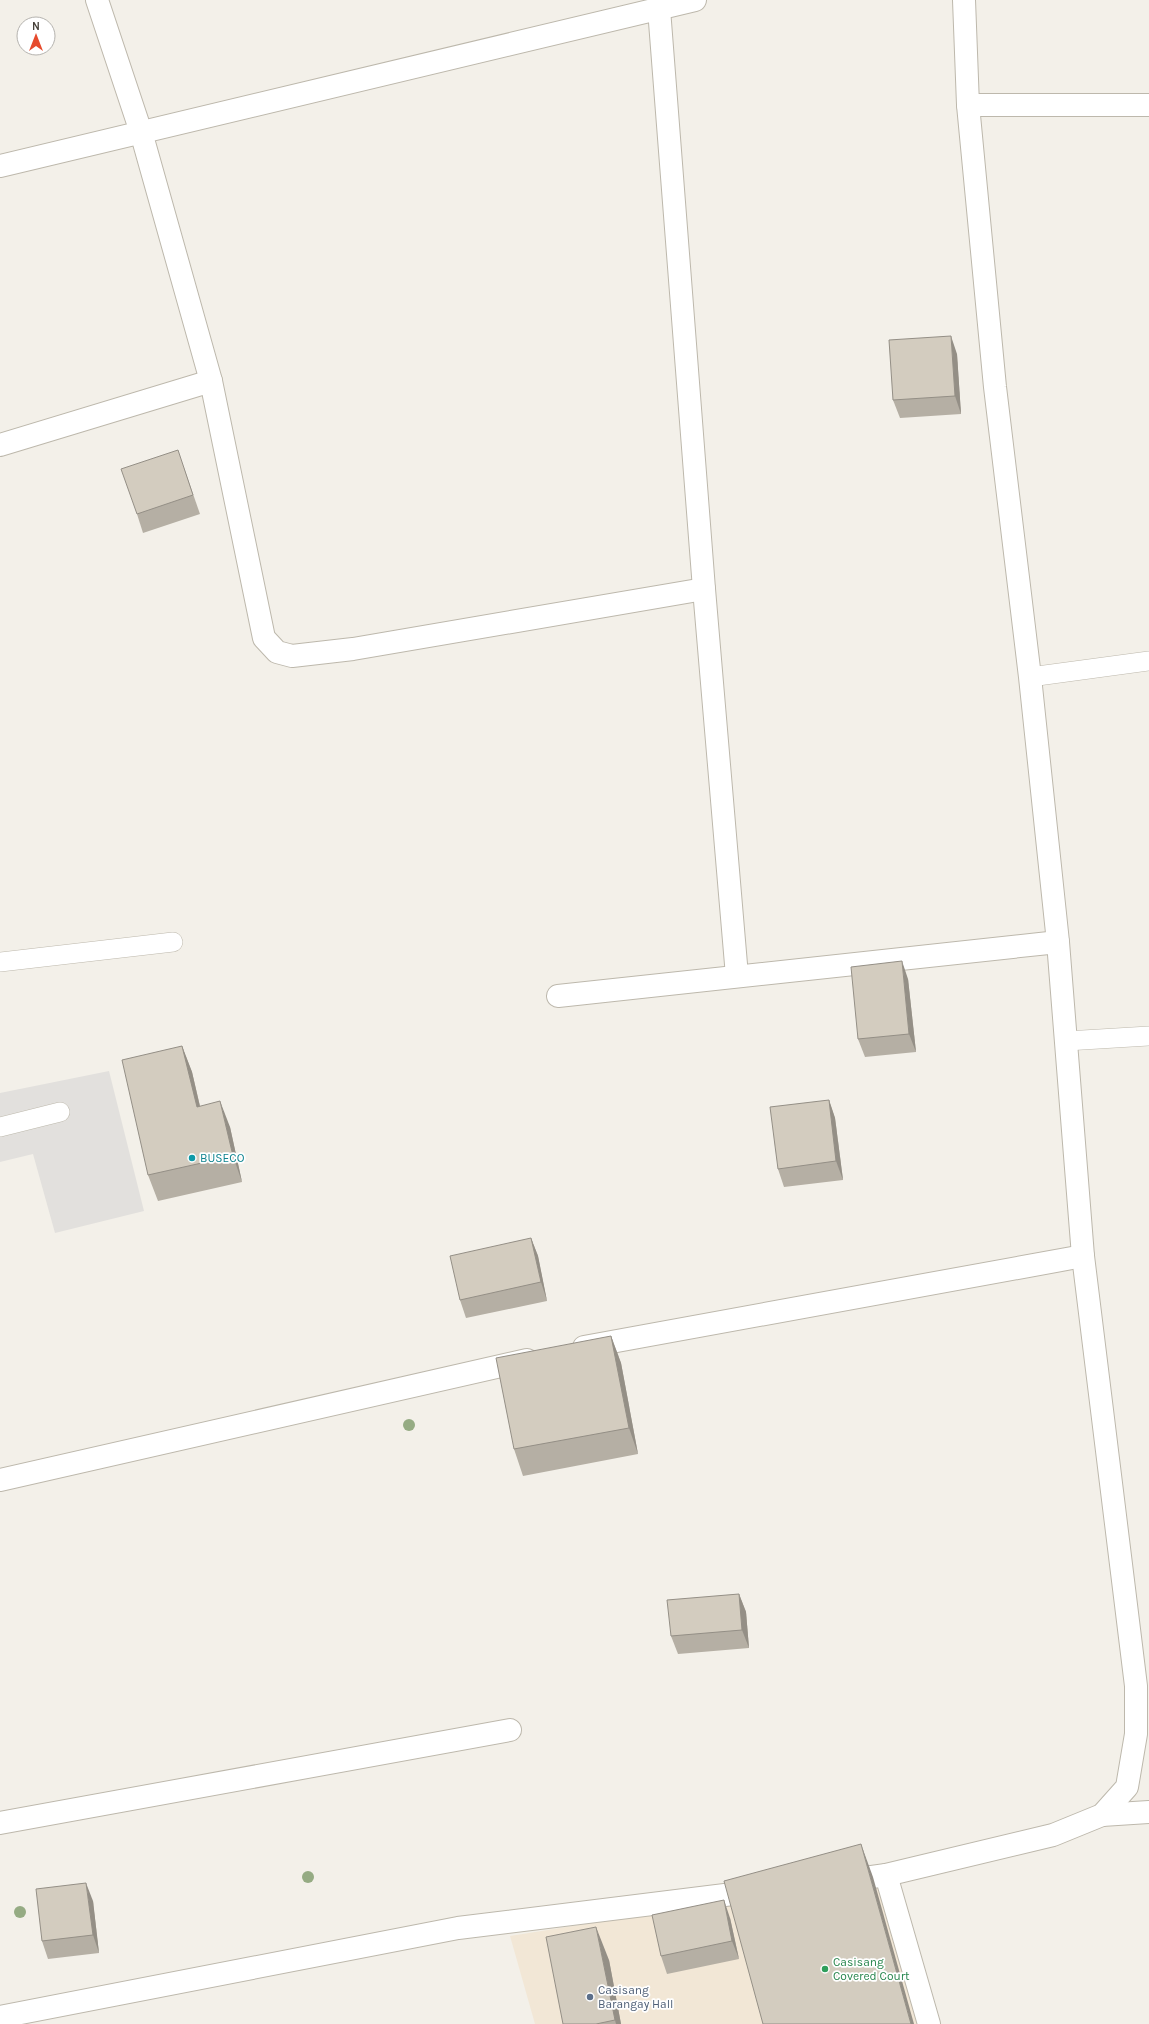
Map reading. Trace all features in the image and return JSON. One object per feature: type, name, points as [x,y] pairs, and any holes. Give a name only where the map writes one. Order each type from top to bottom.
[{"type":"street","points":[[97,0],[141,132],[211,381],[264,638],[277,652],[292,656],[353,649],[704,589]]},
{"type":"street","points":[[0,166],[696,0]]},
{"type":"street","points":[[964,0],[968,105],[995,387],[1030,677],[1058,942],[1083,1256],[1136,1686],[1136,1734],[1127,1787],[1102,1815]]},
{"type":"street","points":[[659,10],[704,589],[738,976]]},
{"type":"street","points":[[968,105],[1149,104]]},
{"type":"street","points":[[0,445],[211,381]]},
{"type":"street","points":[[558,996],[1058,942]]},
{"type":"street","points":[[0,1480],[602,1343],[1083,1256]]},
{"type":"street","points":[[0,1823],[510,1730]]},
{"type":"street","points":[[823,1883],[886,1876],[1053,1835],[1102,1815],[1149,1812]]},
{"type":"street","points":[[886,1876],[929,2024]]},
{"type":"street","points":[[0,2017],[458,1928],[775,1889]]},
{"type":"lane","points":[[1030,677],[1149,661]]},
{"type":"lane","points":[[0,962],[173,942]]},
{"type":"lane","points":[[1066,1041],[1149,1036]]},
{"type":"lane","points":[[0,1127],[60,1112]]},
{"type":"shaded area","points":[[109,1071],[144,1211],[55,1233],[33,1154],[0,1162],[0,1093]]},
{"type":"shaded area","points":[[886,1876],[923,2024],[535,2024],[510,1936]]},
{"type":"building","points":[[951,336],[955,396],[893,400],[889,340]]},
{"type":"building","points":[[178,450],[193,495],[137,514],[121,469]]},
{"type":"building","points":[[902,961],[909,1034],[858,1039],[851,967]]},
{"type":"building","name":"BUSECO","points":[[182,1046],[197,1107],[220,1101],[233,1156],[148,1175],[122,1060]]},
{"type":"building","points":[[829,1100],[836,1161],[778,1169],[770,1107]]},
{"type":"building","points":[[531,1238],[541,1282],[460,1300],[450,1256]]},
{"type":"building","points":[[611,1336],[629,1428],[514,1449],[496,1358]]},
{"type":"building","points":[[739,1594],[742,1630],[671,1636],[667,1600]]},
{"type":"building","name":"Casisang Covered Court","points":[[861,1844],[911,2024],[763,2024],[724,1881]]},
{"type":"building","points":[[86,1883],[93,1935],[42,1941],[36,1889]]},
{"type":"building","points":[[724,1900],[732,1941],[661,1956],[652,1915]]},
{"type":"building","points":[[596,1927],[615,2020],[596,2024],[563,2024],[546,1937]]},
{"type":"place","name":"BUSECO","points":[[192,1158]]},
{"type":"place","name":"Casisang Covered Court","points":[[825,1969]]},
{"type":"place","name":"Casisang Barangay Hall","points":[[590,1997]]}]
